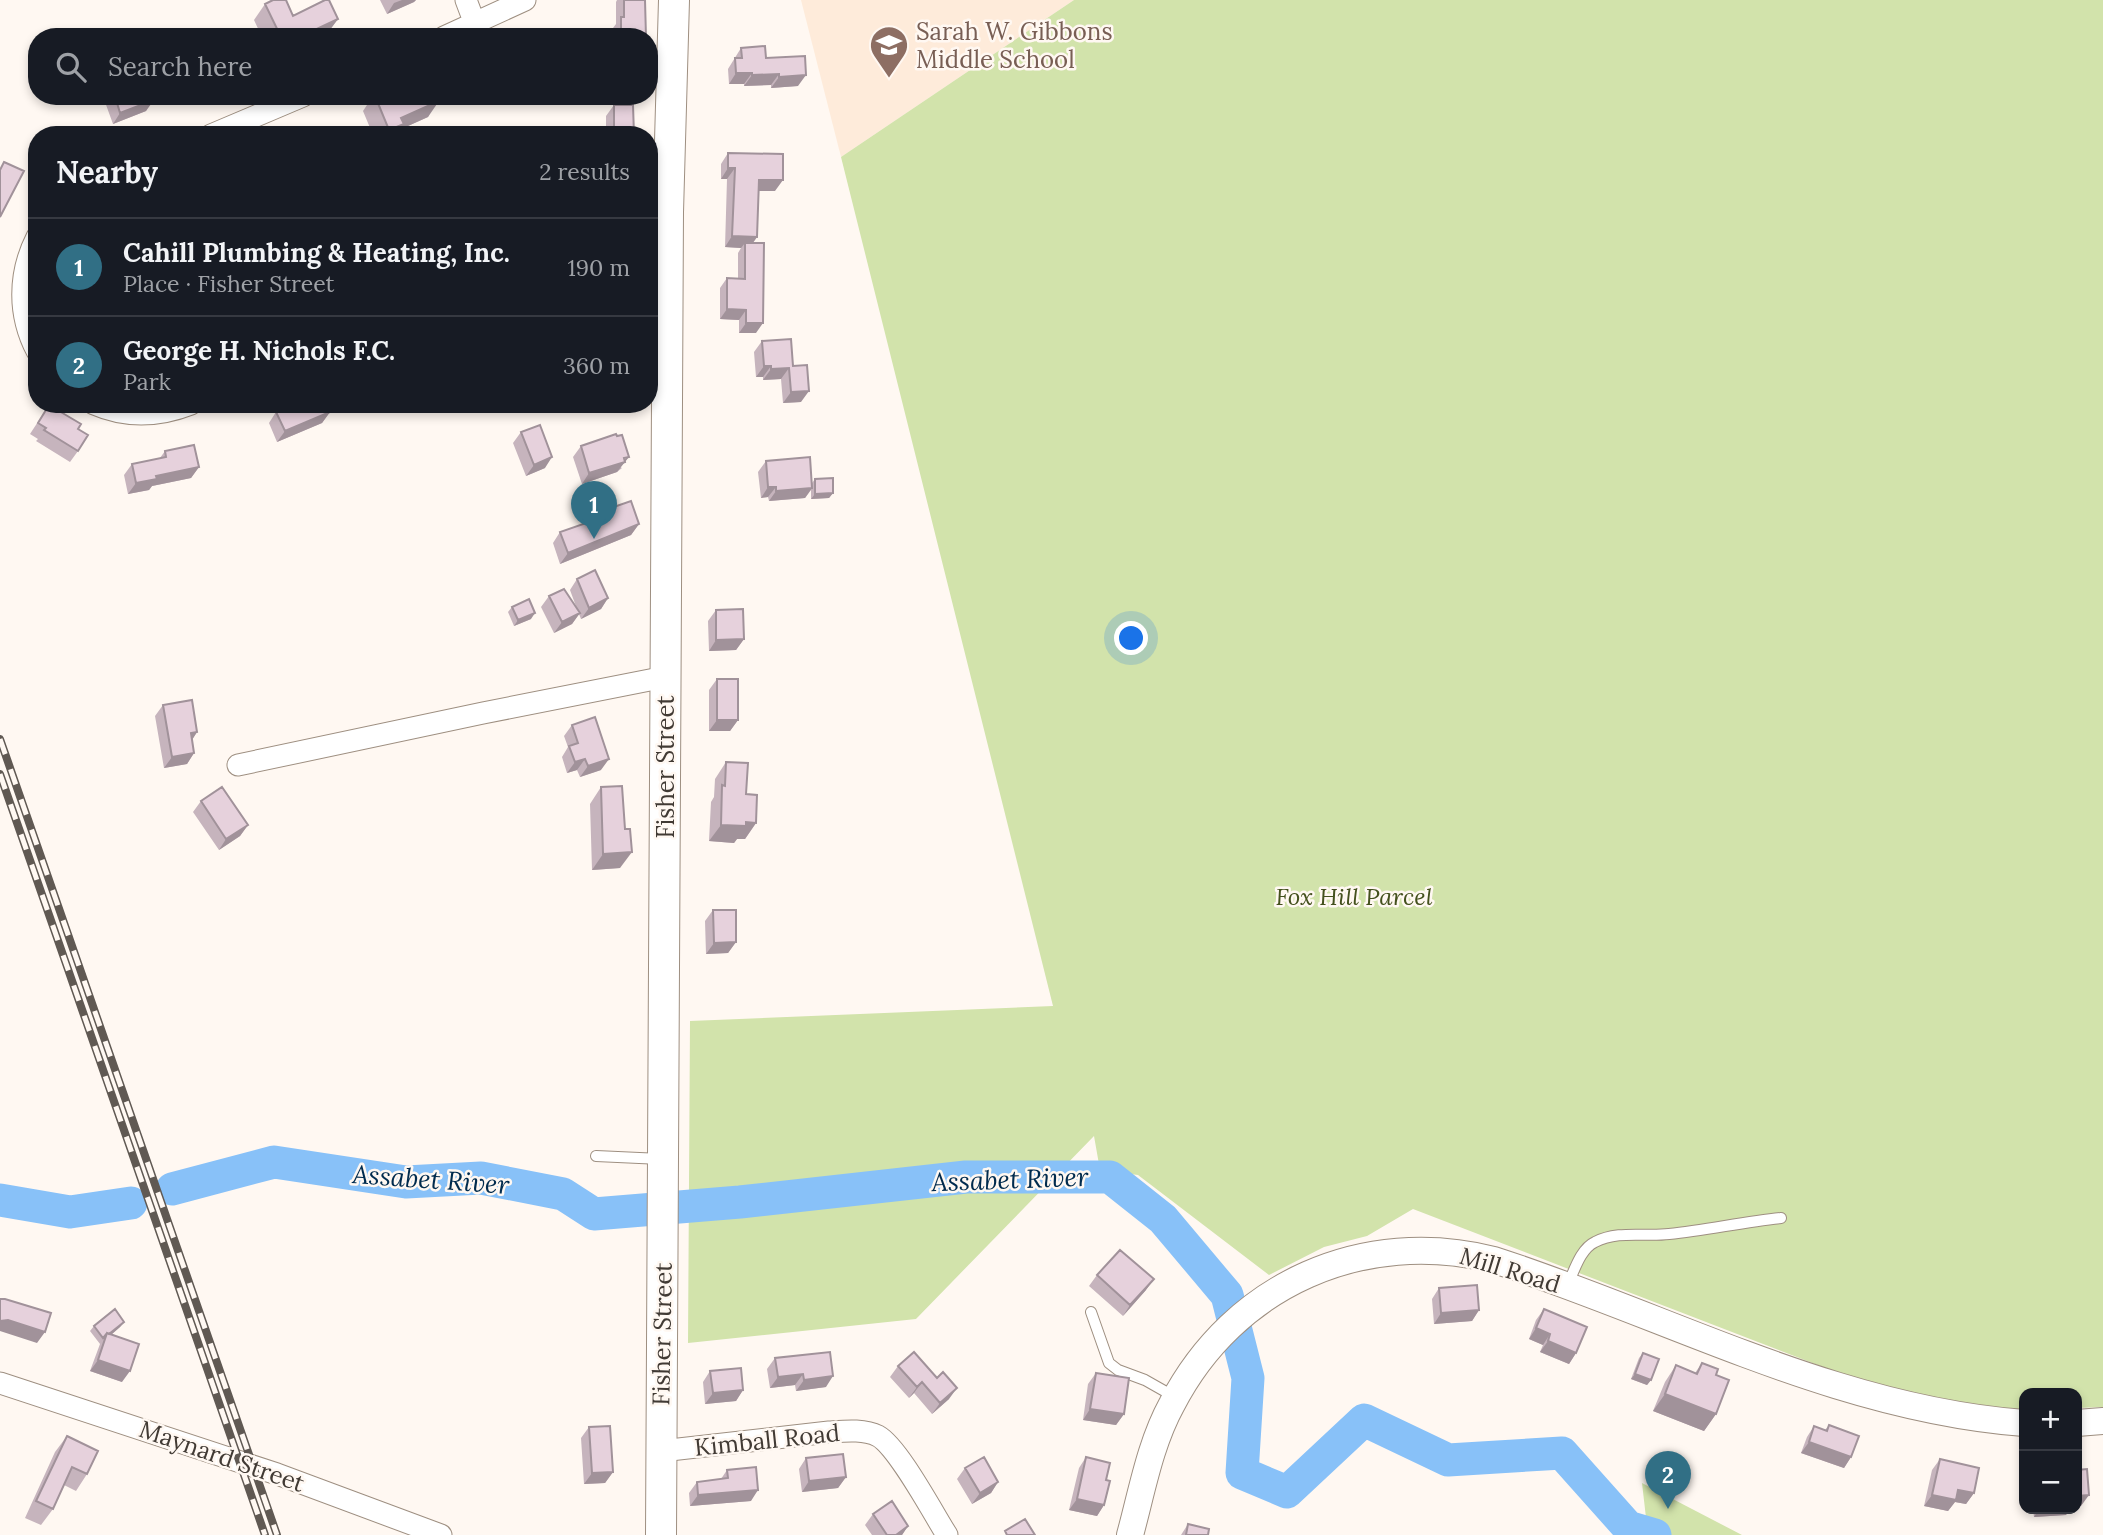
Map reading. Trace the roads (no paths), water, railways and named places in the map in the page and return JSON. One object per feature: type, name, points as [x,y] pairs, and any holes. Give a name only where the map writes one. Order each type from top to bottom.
[{"type":"main road","name":"Fisher Street","points":[[662,1535],[666,677],[659,216],[674,0]]},
{"type":"street","points":[[466,0],[475,24]]},
{"type":"street","points":[[465,28],[525,0]]},
{"type":"street","points":[[232,126],[282,105]]},
{"type":"street","points":[[28,257],[22,292],[28,326]]},
{"type":"street","points":[[128,413],[163,413]]},
{"type":"street","points":[[238,765],[666,677]]},
{"type":"street","name":"Mill Road","points":[[1130,1535],[1160,1432],[1181,1388],[1223,1333],[1268,1296],[1320,1269],[1377,1253],[1406,1250],[1465,1253],[1521,1269],[1826,1383],[1939,1413],[2019,1422]]},
{"type":"street","name":"Maynard Street","points":[[0,1383],[277,1474],[441,1535]]},
{"type":"street","points":[[2082,1423],[2103,1421]]},
{"type":"street","name":"Kimball Road","points":[[661,1451],[837,1431],[869,1434],[878,1437],[895,1453],[947,1535]]},
{"type":"lane","points":[[596,1156],[664,1159]]},
{"type":"lane","points":[[1566,1286],[1584,1251],[1594,1242],[1615,1235],[1668,1234],[1781,1218]]},
{"type":"lane","points":[[1091,1312],[1109,1363],[1118,1370],[1145,1380],[1181,1388]]},
{"type":"waterway","name":"Assabet River","points":[[172,1189],[274,1162],[406,1182],[481,1178],[563,1194],[594,1214],[740,1202],[966,1177],[1110,1177],[1163,1219],[1227,1295],[1248,1378],[1242,1473],[1287,1492],[1364,1420],[1448,1460],[1562,1453],[1628,1527],[1655,1535]]},
{"type":"waterway","name":"Assabet River","points":[[0,1200],[70,1212],[131,1203]]},
{"type":"railway","points":[[0,739],[277,1535]]},
{"type":"railway","points":[[0,774],[265,1535]]},
{"type":"place","name":"Sarah W. Gibbons Middle School","points":[[889,79]]},
{"type":"place","name":"Cahill Plumbing & Heating, Inc.","points":[[594,539]]},
{"type":"place","name":"George H. Nichols F.C.","points":[[1668,1509]]},
{"type":"park label","name":"Fox Hill Parcel","points":[[1354,896]]}]
